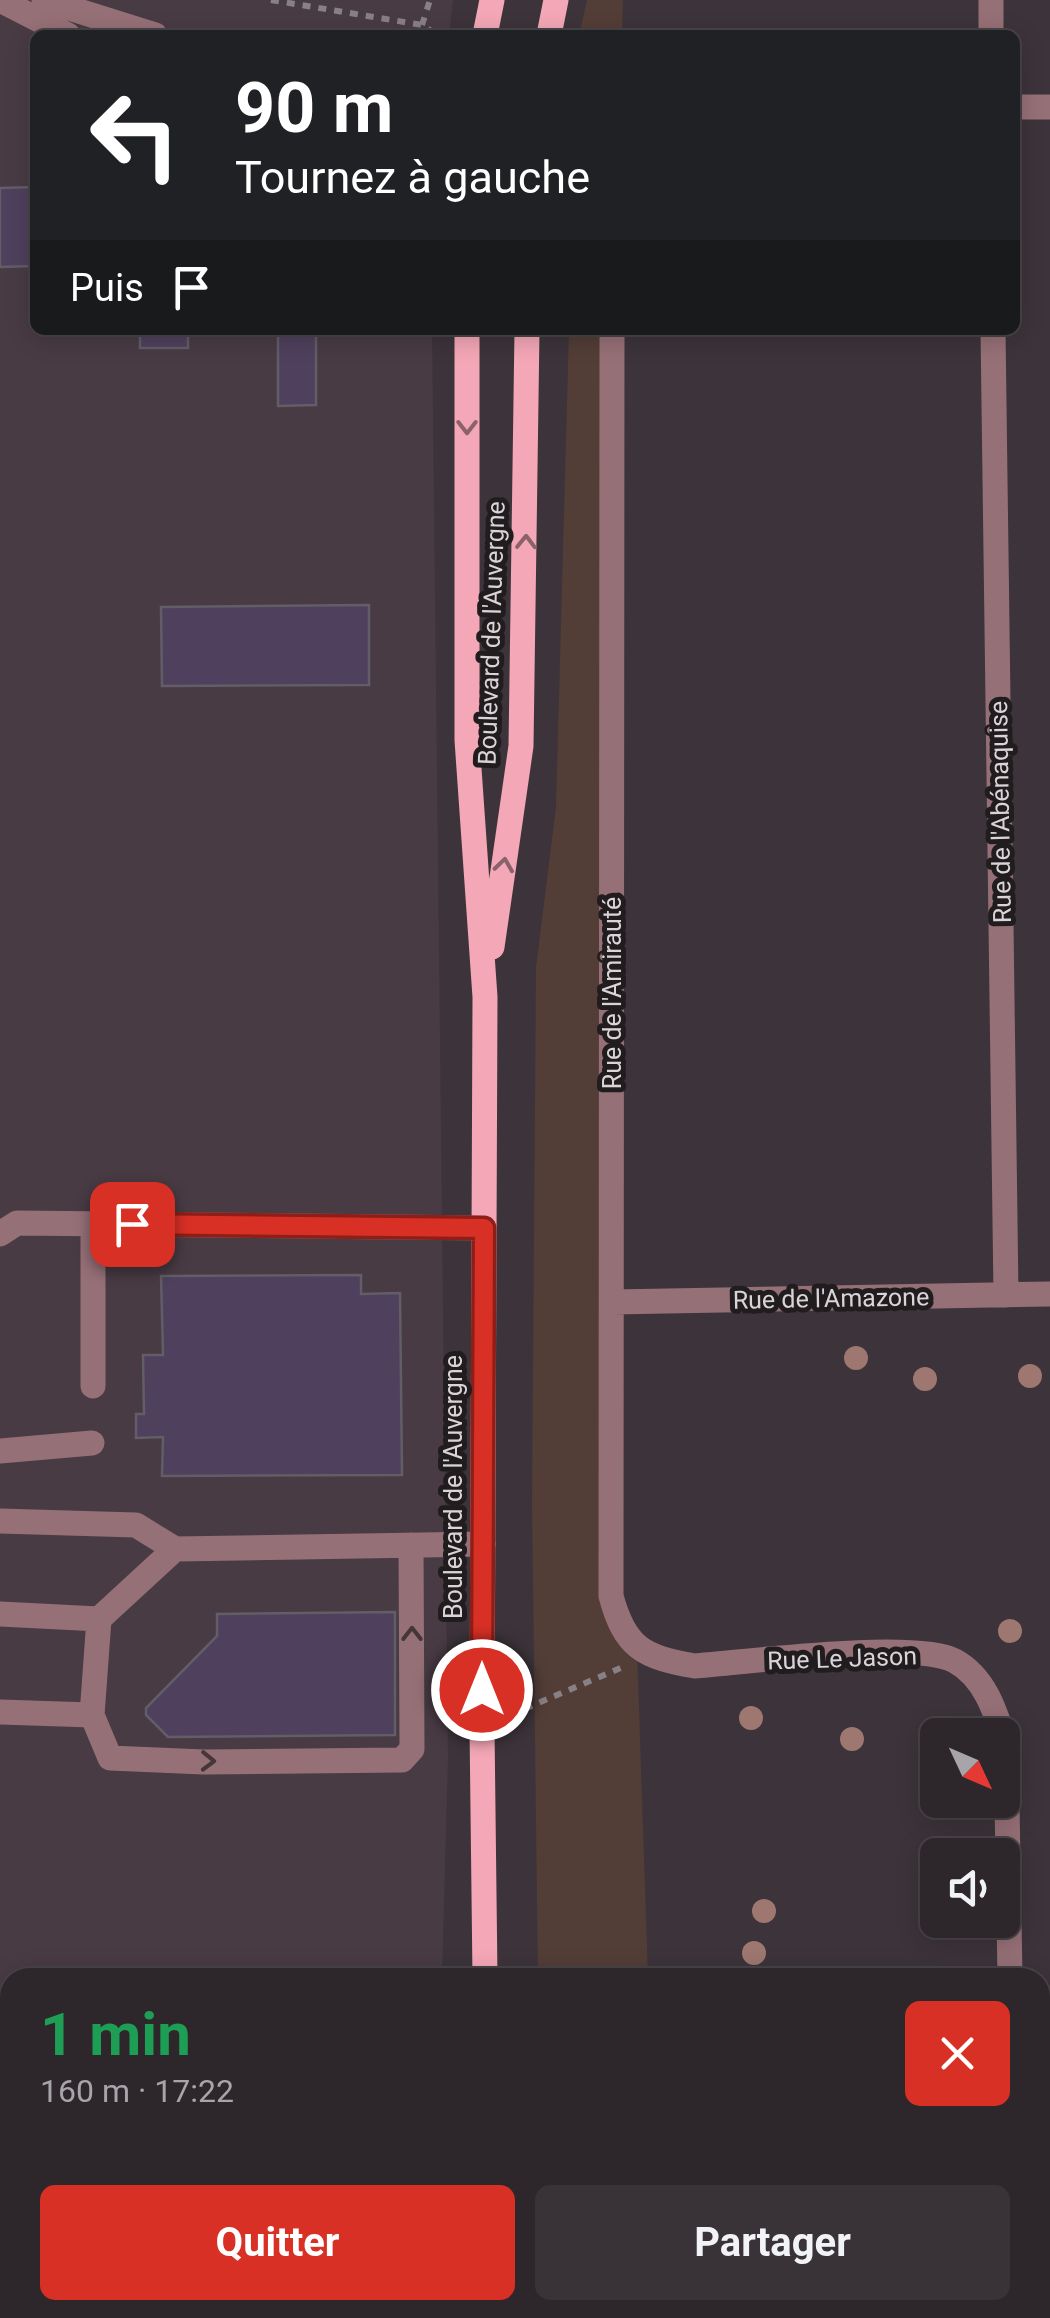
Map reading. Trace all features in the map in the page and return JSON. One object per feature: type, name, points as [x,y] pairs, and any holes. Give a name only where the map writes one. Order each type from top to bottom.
[{"type":"main road","points":[[485,30],[492,0]]},
{"type":"main road","points":[[550,30],[556,0]]},
{"type":"main road","name":"Boulevard de l'Auvergne","points":[[467,335],[467,740],[485,996],[485,1968]]},
{"type":"main road","name":"Boulevard de l'Auvergne","points":[[485,996],[522,746],[527,335]]},
{"type":"street","points":[[0,0],[58,30]]},
{"type":"street","points":[[44,0],[139,30]]},
{"type":"street","points":[[991,0],[991,30]]},
{"type":"street","points":[[1020,107],[1050,107]]},
{"type":"street","name":"Rue de l'Amirauté","points":[[612,335],[611,1596],[619,1624],[644,1652]]},
{"type":"street","name":"Rue de l'Abénaquise","points":[[994,335],[1006,1295]]},
{"type":"street","points":[[0,1234],[18,1224],[484,1228]]},
{"type":"street","points":[[93,1224],[93,1386]]},
{"type":"street","name":"Rue de l'Amazone","points":[[612,1302],[1050,1294]]},
{"type":"street","points":[[0,1450],[92,1443]]},
{"type":"street","points":[[0,1521],[136,1525],[175,1550],[483,1544]]},
{"type":"street","points":[[175,1550],[99,1619],[92,1715],[110,1758],[204,1762],[402,1760],[412,1749],[411,1545]]},
{"type":"street","points":[[0,1614],[99,1619]]},
{"type":"street","name":"Rue Le Jason","points":[[644,1652],[694,1666],[915,1651],[955,1661],[980,1681],[1006,1745],[1010,1968]]},
{"type":"street","points":[[0,1712],[92,1715]]},
{"type":"path","points":[[271,0],[422,25],[430,30]]},
{"type":"path","points":[[422,25],[430,0]]},
{"type":"path","points":[[482,1726],[644,1652]]},
{"type":"shaded area","points":[[0,0],[453,0],[450,30],[30,30],[30,335],[432,335],[448,1756],[442,1968],[0,1968]]},
{"type":"shaded area","points":[[587,0],[623,0],[622,30],[580,30]]},
{"type":"shaded area","points":[[569,335],[612,335],[611,1596],[637,1649],[648,1968],[538,1968],[532,1503],[536,968],[556,807]]},
{"type":"building","points":[[30,187],[30,266],[0,267],[0,188]]},
{"type":"building","points":[[140,335],[188,335],[188,348],[140,348]]},
{"type":"building","points":[[278,335],[316,335],[316,405],[278,406]]},
{"type":"building","points":[[369,605],[369,685],[162,686],[161,607]]},
{"type":"building","points":[[361,1275],[361,1294],[400,1293],[402,1475],[162,1476],[163,1437],[136,1438],[136,1414],[144,1414],[143,1355],[163,1355],[161,1276]]},
{"type":"building","points":[[395,1612],[395,1735],[168,1737],[146,1715],[146,1708],[217,1636],[217,1614]]},
{"type":"route","points":[[132,1224],[484,1228],[482,1690]]}]
